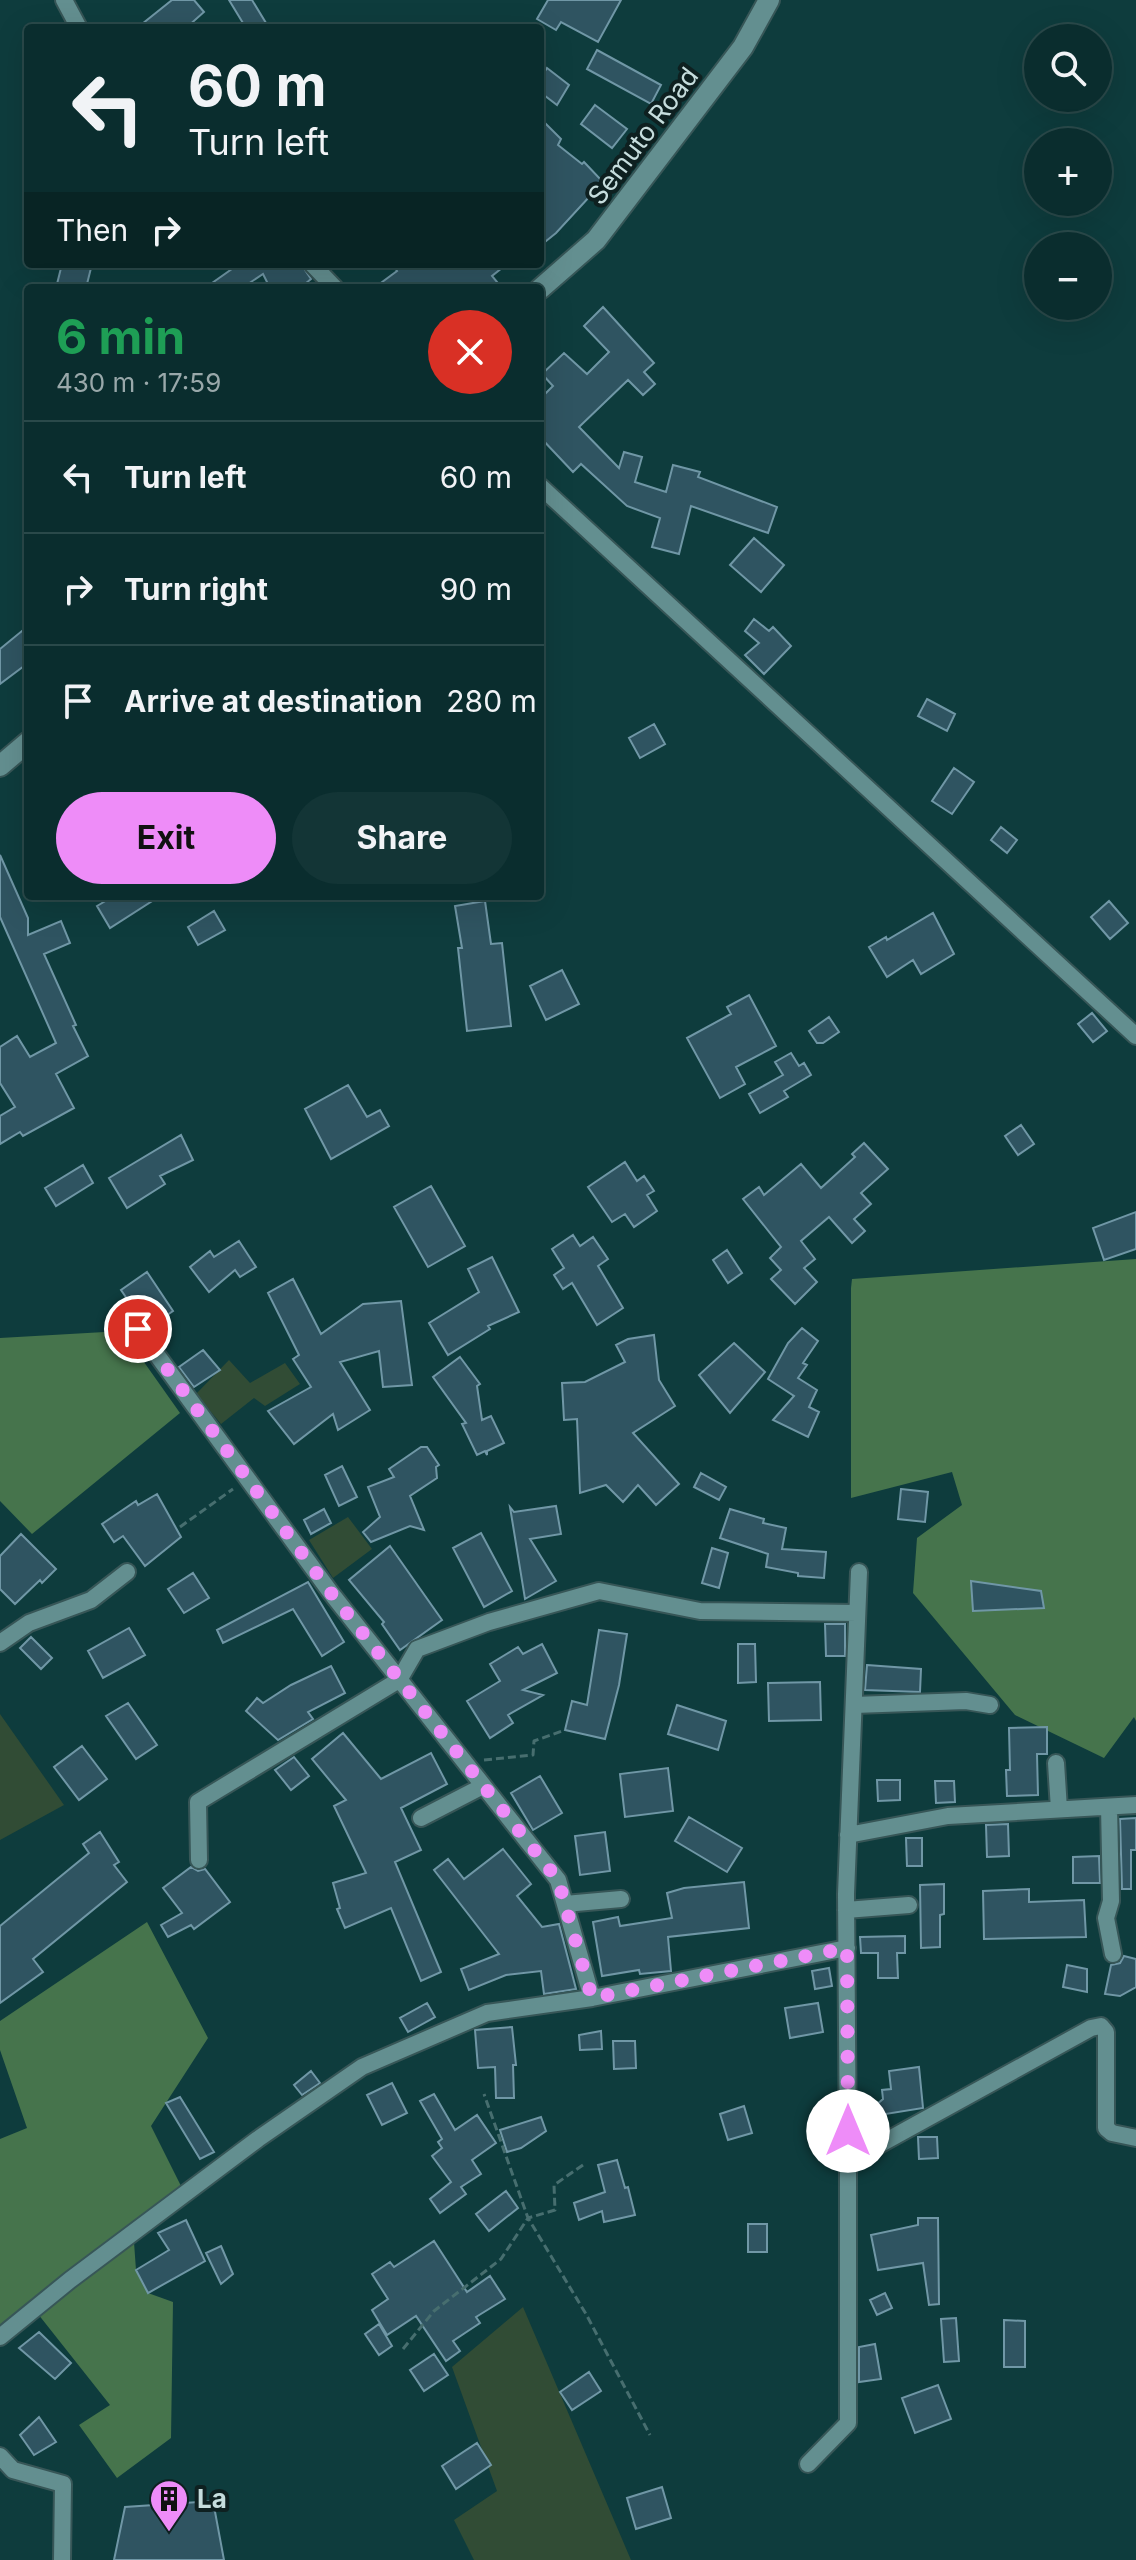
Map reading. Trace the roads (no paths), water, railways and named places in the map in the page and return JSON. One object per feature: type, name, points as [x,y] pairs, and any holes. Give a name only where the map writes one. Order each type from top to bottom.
[{"type":"main road","name":"Semuto Road","points":[[544,286],[596,240],[743,47],[769,0]]},
{"type":"main road","points":[[0,766],[24,745]]},
{"type":"street","points":[[64,0],[77,24]]},
{"type":"street","points":[[316,268],[331,284]]},
{"type":"street","points":[[544,490],[1136,1036]]},
{"type":"street","points":[[138,1329],[331,1593],[558,1880],[592,1998]]},
{"type":"street","points":[[0,1643],[29,1623],[91,1600],[127,1572]]},
{"type":"street","points":[[808,2464],[848,2423],[846,1910],[859,1572]]},
{"type":"street","points":[[199,1860],[198,1802],[399,1680],[417,1649],[489,1622],[599,1591],[700,1611],[857,1613]]},
{"type":"street","points":[[854,1705],[966,1701],[990,1705]]},
{"type":"street","points":[[1056,1763],[1059,1809]]},
{"type":"street","points":[[421,1818],[483,1786]]},
{"type":"street","points":[[848,1835],[948,1816],[1136,1805]]},
{"type":"street","points":[[1109,1807],[1111,1901],[1106,1918],[1113,1954]]},
{"type":"street","points":[[565,1904],[621,1899]]},
{"type":"street","points":[[846,1910],[909,1905]]},
{"type":"street","points":[[0,2337],[245,2148],[362,2067],[487,2013],[592,1998],[847,1948]]},
{"type":"street","points":[[848,2162],[1091,2028],[1101,2026],[1106,2032],[1106,2128],[1112,2133],[1136,2138]]},
{"type":"street","points":[[0,2456],[13,2470],[63,2484],[62,2560]]},
{"type":"place","name":"La","points":[[169,2533]]}]
